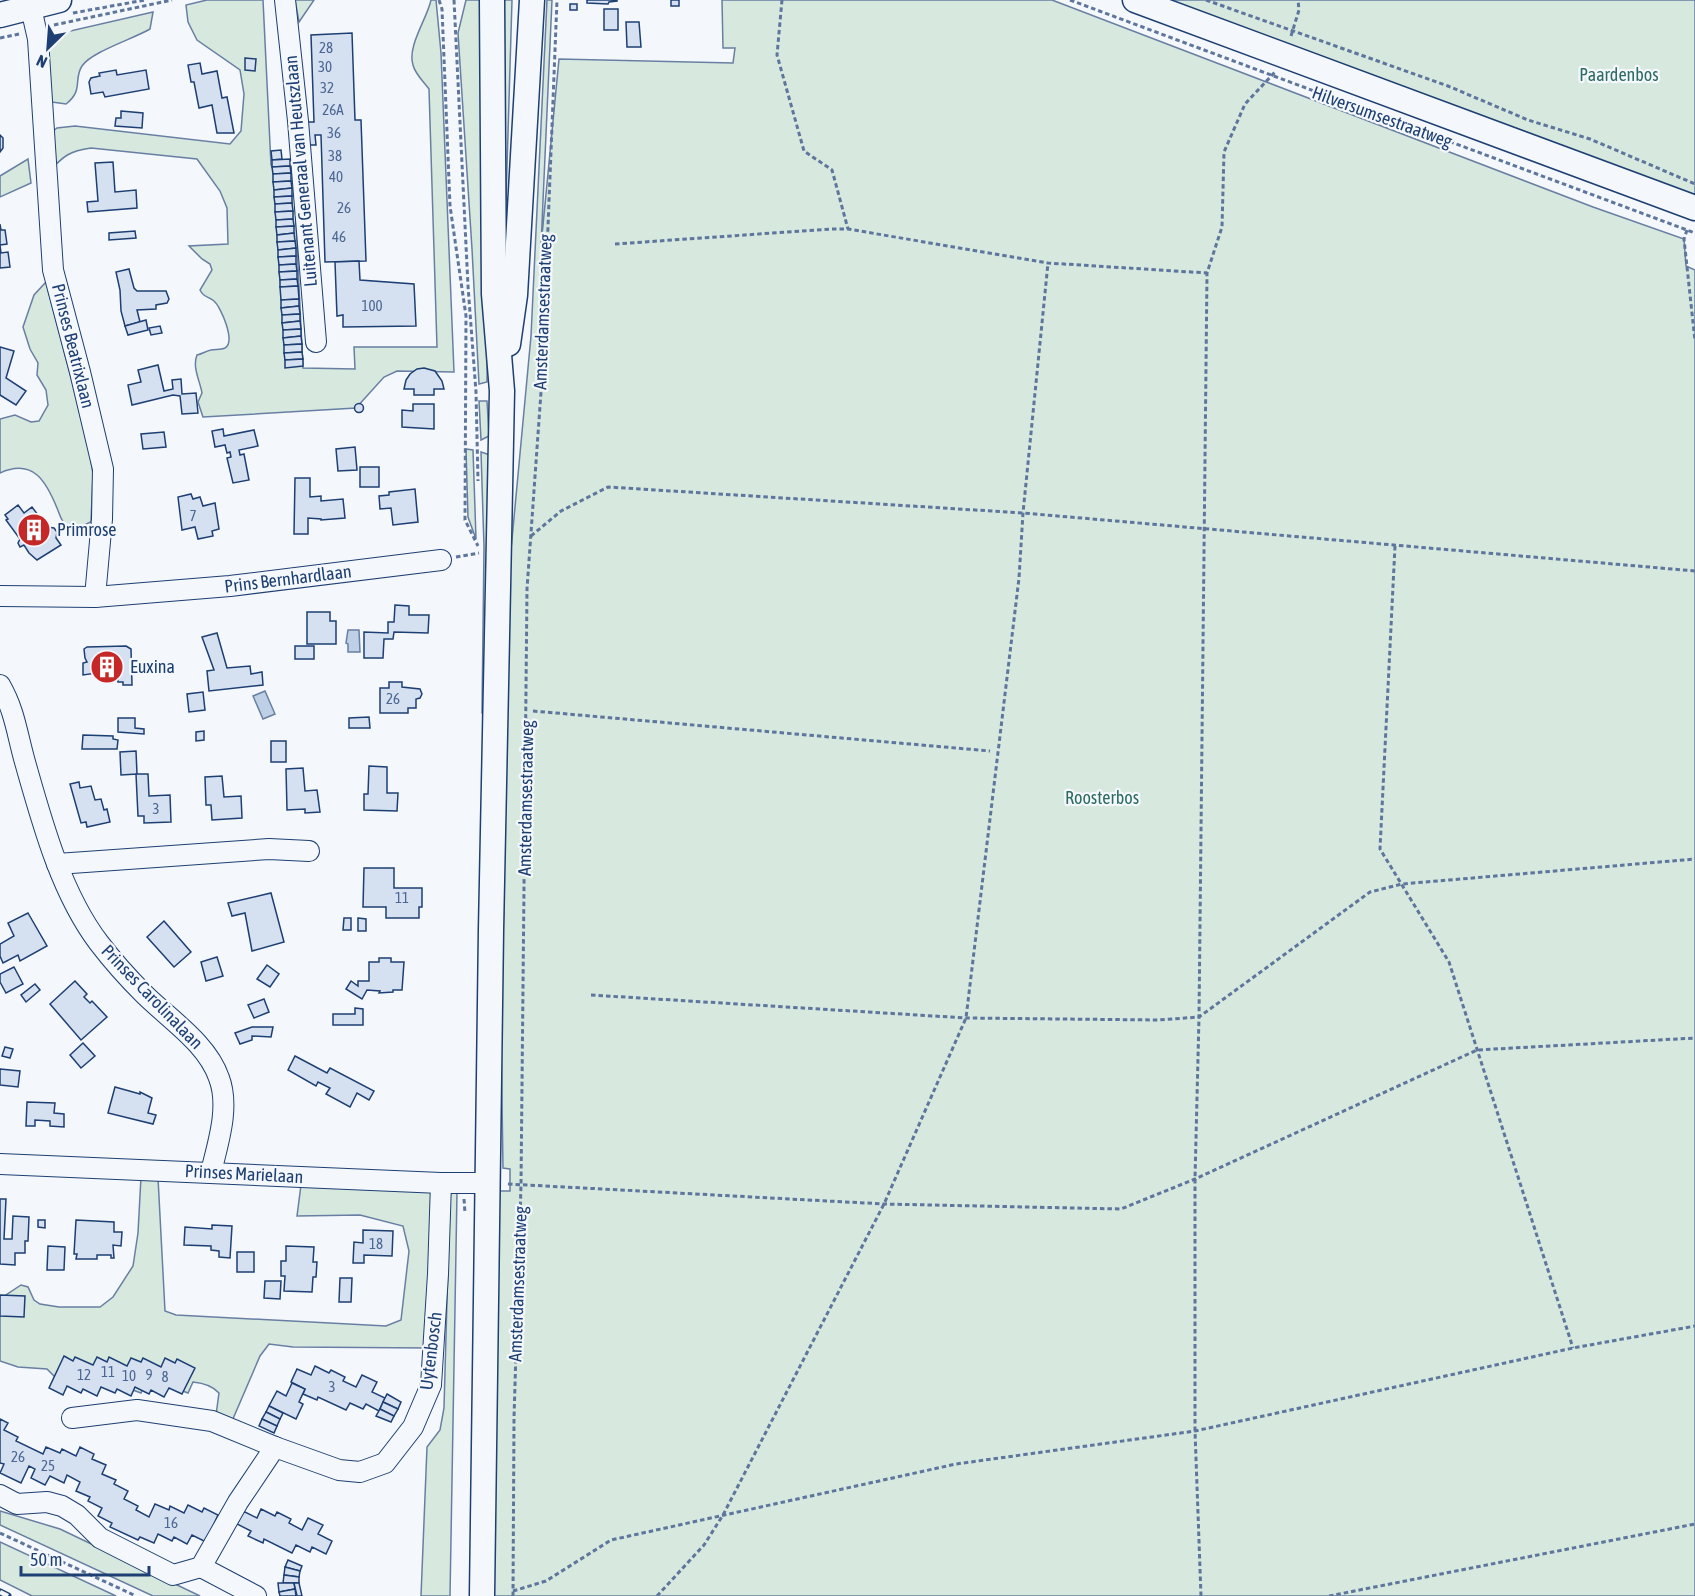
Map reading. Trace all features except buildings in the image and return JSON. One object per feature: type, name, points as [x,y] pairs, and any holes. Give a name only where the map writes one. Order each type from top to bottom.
[{"type":"main road","name":"Amsterdamsestraatweg","points":[[482,1596],[502,391],[494,294],[492,0]]},
{"type":"main road","name":"Amsterdamsestraatweg","points":[[502,391],[515,295],[531,0]]},
{"type":"main road","name":"Hilversumsestraatweg","points":[[1135,0],[1288,43],[1692,216]]},
{"type":"main road","points":[[0,15],[33,19],[65,7]]},
{"type":"street","name":"Luitenant Generaal van Heutszlaan","points":[[285,0],[298,121],[316,342]]},
{"type":"street","name":"Prinses Beatrixlaan","points":[[33,19],[53,270],[103,469],[102,519],[95,597]]},
{"type":"street","name":"Prins Bernhardlaan","points":[[95,597],[230,586],[441,560]]},
{"type":"street","points":[[2,601],[95,597]]},
{"type":"street","name":"Prinses Carolinalaan","points":[[0,685],[11,703],[25,762],[57,864],[71,896],[98,942],[143,992],[205,1051],[220,1078],[224,1114],[211,1172]]},
{"type":"street","points":[[57,864],[269,849],[309,851]]},
{"type":"street","name":"Prinses Marielaan","points":[[0,1164],[441,1183],[488,1183]]},
{"type":"street","name":"Uytenbosch","points":[[72,1418],[137,1410],[212,1420],[275,1447],[339,1470],[360,1472],[385,1463],[413,1427],[431,1385],[441,1183]]},
{"type":"street","points":[[201,1567],[238,1502],[275,1447]]},
{"type":"street","points":[[0,1495],[17,1504],[47,1502],[62,1506],[77,1515],[100,1538],[173,1575],[201,1567],[256,1596]]},
{"type":"path","points":[[65,7],[145,0]]},
{"type":"path","points":[[0,38],[33,19],[43,27],[172,0]]},
{"type":"path","points":[[439,0],[442,9],[450,206],[466,316],[465,520],[481,553],[441,560]]},
{"type":"path","name":"Amsterdamsestraatweg","points":[[513,1596],[514,1418],[521,1185],[527,589],[542,378],[557,0]]},
{"type":"path","points":[[782,0],[777,55],[804,151],[832,170],[848,230]]},
{"type":"path","name":"Hilversumsestraatweg","points":[[1070,0],[1273,76],[1692,216],[1695,233]]},
{"type":"path","points":[[1206,0],[1288,43],[1448,86],[1528,120],[1590,139],[1695,184]]},
{"type":"path","points":[[1201,1596],[1195,1431],[1195,1179],[1206,529],[1207,273],[1222,227],[1224,153],[1245,104],[1273,76],[1288,43],[1299,10],[1299,0]]},
{"type":"path","points":[[1692,216],[1684,239],[1695,341]]},
{"type":"path","points":[[615,244],[831,229],[1048,263],[1207,273]]},
{"type":"path","points":[[657,1596],[704,1545],[723,1515],[884,1204],[966,1018],[1018,590],[1023,513],[1048,263]]},
{"type":"path","points":[[531,536],[561,511],[608,487],[1023,513],[1695,571]]},
{"type":"path","points":[[1395,546],[1380,849],[1449,962],[1574,1348]]},
{"type":"path","points":[[533,711],[990,751]]},
{"type":"path","points":[[591,995],[966,1018],[1158,1020],[1199,1017],[1370,892],[1401,884],[1695,859]]},
{"type":"path","points":[[488,1183],[884,1204],[1121,1209],[1195,1179],[1478,1050],[1695,1038]]},
{"type":"path","points":[[513,1591],[546,1581],[611,1540],[957,1464],[1195,1431],[1574,1348],[1695,1326]]},
{"type":"path","points":[[1329,1596],[1695,1524]]},
{"type":"path","points":[[0,1533],[136,1596]]},
{"type":"green space","points":[[207,0],[263,0],[271,165],[293,163],[303,368],[355,369],[354,347],[437,347],[429,89],[416,72],[412,58],[415,41],[431,0],[436,0],[441,53],[454,372],[397,371],[384,377],[356,408],[203,417],[198,402],[202,393],[196,369],[197,355],[225,348],[229,339],[220,310],[214,301],[200,290],[212,270],[210,264],[189,246],[228,244],[227,208],[220,191],[197,159],[91,148],[67,155],[49,171],[46,137],[57,128],[75,126],[230,144],[241,131],[244,94],[240,70],[197,40],[188,22],[186,5]]},
{"type":"green space","points":[[295,0],[314,0],[299,22]]},
{"type":"green space","points":[[466,0],[484,0],[487,382],[479,384],[458,33]]},
{"type":"green space","points":[[498,0],[512,0],[506,200],[500,210]]},
{"type":"green space","name":"Roosterbos","points":[[547,0],[552,0],[541,246],[559,59],[733,63],[735,48],[723,48],[722,0],[1052,0],[1593,207],[1684,239],[1686,266],[1695,270],[1695,1596],[493,1596],[494,1191],[510,1191],[510,1169],[503,1168],[501,1033],[504,893],[502,788],[508,582],[531,336]]},
{"type":"green space","name":"Paardenbos","points":[[1162,0],[1695,0],[1695,201]]},
{"type":"green space","points":[[153,12],[150,29],[103,51],[82,66],[79,71],[77,90],[66,104],[42,98],[44,37]]},
{"type":"green space","points":[[28,159],[31,183],[0,197],[0,176]]},
{"type":"green space","points":[[46,282],[88,442],[93,474],[91,522],[75,528],[63,522],[53,498],[37,475],[21,468],[0,473],[0,419],[15,415],[31,422],[39,421],[48,405],[46,390],[37,375],[38,363],[30,349],[23,327],[34,295]]},
{"type":"green space","points":[[479,401],[487,401],[489,436],[481,440]]},
{"type":"green space","points":[[466,449],[473,450],[476,539],[468,517]]},
{"type":"green space","points":[[481,452],[490,455],[486,714],[482,713],[484,547]]},
{"type":"green space","points":[[141,1177],[158,1178],[165,1311],[176,1315],[386,1326],[401,1320],[409,1251],[403,1226],[360,1215],[297,1216],[301,1185],[434,1191],[429,1348],[293,1347],[269,1344],[260,1356],[232,1421],[216,1415],[219,1393],[204,1384],[193,1382],[188,1393],[167,1385],[145,1383],[141,1393],[111,1382],[57,1379],[47,1369],[18,1367],[0,1361],[0,1299],[21,1285],[28,1287],[34,1300],[40,1304],[59,1307],[100,1307],[113,1297],[133,1266],[138,1233]]},
{"type":"green space","points":[[450,1192],[457,1192],[450,1596],[421,1596],[427,1447],[440,1430],[444,1408]]},
{"type":"green space","points":[[0,1511],[60,1529],[200,1596],[153,1596],[0,1525]]},
{"type":"green space","points":[[0,1542],[116,1596],[32,1596],[0,1580]]},
{"type":"water","points":[[348,630],[359,630],[360,652],[348,652],[346,643]]},
{"type":"water","points":[[265,691],[275,714],[263,719],[253,696]]},
{"type":"railway","points":[[0,1592],[8,1596]]},
{"type":"place","name":"Primrose","points":[[34,530]]},
{"type":"place","name":"Euxina","points":[[107,667]]}]
